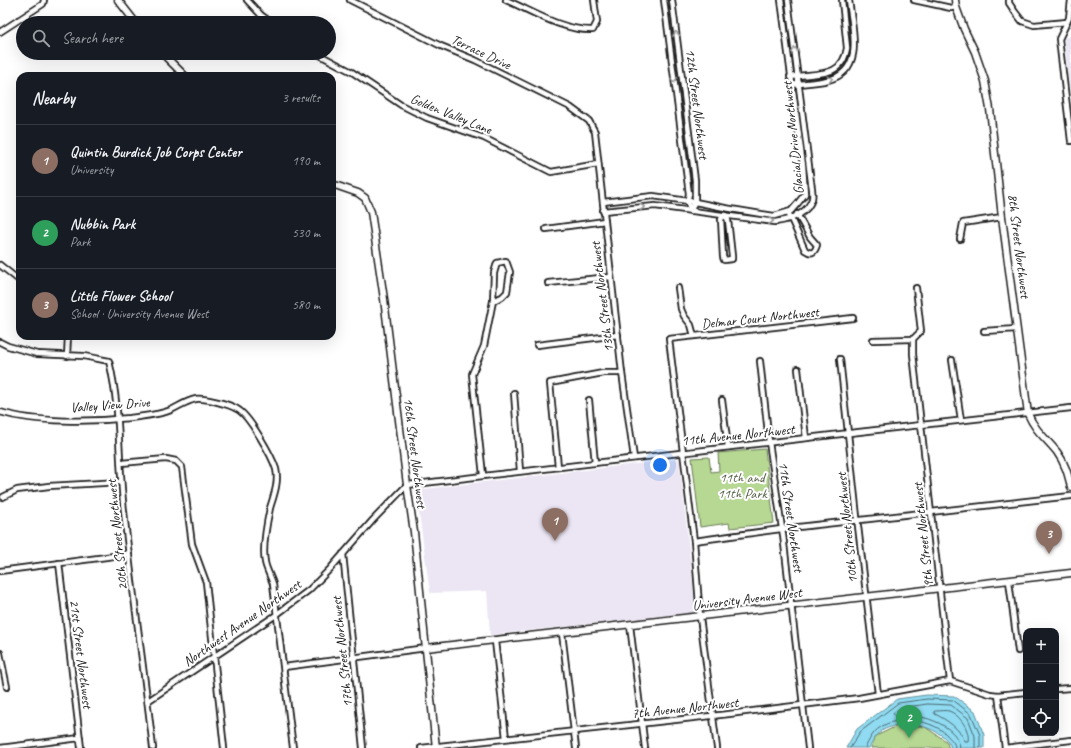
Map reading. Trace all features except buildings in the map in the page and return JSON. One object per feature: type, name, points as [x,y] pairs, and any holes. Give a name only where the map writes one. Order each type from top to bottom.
[{"type":"street","points":[[25,16],[43,4],[44,0]]},
{"type":"street","points":[[118,0],[131,16]]},
{"type":"street","points":[[247,0],[262,16]]},
{"type":"street","name":"Terrace Drive","points":[[350,0],[361,2],[441,46],[475,60],[570,107],[589,121],[595,132]]},
{"type":"street","points":[[506,0],[567,27],[581,30],[593,30],[595,27],[597,22],[594,0]]},
{"type":"street","points":[[664,0],[689,194],[687,201],[691,211]]},
{"type":"street","name":"12th Street Northwest","points":[[672,0],[696,180],[695,202],[691,211]]},
{"type":"street","points":[[602,202],[653,196],[774,216],[788,212],[794,208],[805,194],[803,166],[791,85],[781,0]]},
{"type":"street","name":"Glacial Drive Northwest","points":[[604,211],[655,206],[775,222],[791,219],[805,210],[812,198],[811,182],[788,0]]},
{"type":"street","points":[[790,77],[828,73],[842,64],[847,48],[842,0]]},
{"type":"street","points":[[791,85],[828,80],[838,76],[848,68],[853,58],[854,48],[849,0]]},
{"type":"street","points":[[914,0],[951,8],[956,7]]},
{"type":"street","name":"8th Street Northwest","points":[[955,0],[956,7],[985,81],[994,140],[1002,217],[1028,414],[1036,429],[1058,453],[1064,463],[1068,471],[1071,487]]},
{"type":"street","points":[[1009,0],[1015,12],[1022,21],[1034,25],[1067,22]]},
{"type":"street","points":[[1071,0],[1069,18],[1059,39],[1071,141]]},
{"type":"street","points":[[0,32],[16,22]]},
{"type":"street","points":[[169,60],[181,72]]},
{"type":"street","name":"Golden Valley Lane","points":[[329,60],[352,72],[401,105],[427,118],[484,138],[551,172],[598,164]]},
{"type":"street","name":"13th Street Northwest","points":[[595,132],[622,373],[634,458]]},
{"type":"street","name":"16th Street Northwest","points":[[336,185],[358,193],[365,198],[371,212],[384,299],[414,532],[436,747]]},
{"type":"street","points":[[724,208],[725,215],[728,220],[732,256],[732,259],[728,261],[724,260],[723,257],[721,219],[725,215]]},
{"type":"street","points":[[788,212],[805,250],[812,253],[815,251],[817,245],[810,237],[794,208]]},
{"type":"street","points":[[960,239],[963,223],[1002,217]]},
{"type":"street","points":[[546,229],[605,221]]},
{"type":"street","points":[[483,475],[472,374],[484,346],[493,301],[494,273],[497,263],[506,261],[510,272],[507,292],[502,297],[493,301]]},
{"type":"street","points":[[0,265],[16,278]]},
{"type":"street","points":[[548,283],[611,277]]},
{"type":"street","points":[[678,288],[681,309],[691,325],[694,336]]},
{"type":"street","name":"9th Street Northwest","points":[[916,288],[921,330],[913,339],[913,354],[950,681]]},
{"type":"street","name":"Delmar Court Northwest","points":[[683,452],[669,339],[853,318]]},
{"type":"street","points":[[984,332],[1017,330]]},
{"type":"street","points":[[537,345],[618,335]]},
{"type":"street","points":[[873,340],[913,339]]},
{"type":"street","points":[[0,342],[8,346],[37,354],[67,356],[68,340]]},
{"type":"street","name":"20th Street Northwest","points":[[67,356],[84,356],[109,361],[113,377],[121,463],[121,482],[153,748]]},
{"type":"street","name":"10th Street Northwest","points":[[840,359],[857,520],[878,694]]},
{"type":"street","points":[[952,360],[961,420]]},
{"type":"street","name":"11th Street Northwest","points":[[760,361],[808,748]]},
{"type":"street","points":[[798,369],[806,438]]},
{"type":"street","points":[[558,467],[550,383],[603,373],[622,373]]},
{"type":"street","points":[[514,393],[520,471]]},
{"type":"street","name":"Valley View Drive","points":[[0,412],[38,419],[117,419],[150,415],[171,410],[197,399],[208,400],[237,409],[249,419],[271,456],[276,470],[277,479],[275,494],[265,529],[265,562],[273,584],[293,748]]},
{"type":"street","points":[[589,400],[595,463]]},
{"type":"street","points":[[722,400],[728,447]]},
{"type":"street","name":"11th Avenue Northwest","points":[[407,485],[1071,408]]},
{"type":"street","points":[[683,452],[694,541],[700,617],[717,748]]},
{"type":"street","points":[[121,463],[166,459],[176,461],[182,467],[192,544],[206,582],[224,748]]},
{"type":"street","points":[[3,497],[17,490],[49,486],[121,482]]},
{"type":"street","name":"Northwest Avenue Northwest","points":[[148,701],[276,615],[309,590],[407,485]]},
{"type":"street","points":[[694,541],[857,520],[932,513],[1071,496]]},
{"type":"street","points":[[0,571],[129,554]]},
{"type":"street","name":"17th Street Northwest","points":[[343,554],[363,748]]},
{"type":"street","name":"21st Street Northwest","points":[[59,563],[81,748]]},
{"type":"street","name":"University Avenue West","points":[[426,648],[1071,573]]},
{"type":"street","points":[[1009,581],[1018,651]]},
{"type":"street","points":[[630,625],[645,748]]},
{"type":"street","points":[[562,633],[576,748]]},
{"type":"street","points":[[495,640],[506,738]]},
{"type":"street","points":[[284,667],[426,648]]},
{"type":"street","points":[[0,653],[7,688]]},
{"type":"street","points":[[950,681],[990,694],[998,695],[1023,692]]},
{"type":"street","name":"7th Avenue Northwest","points":[[421,748],[713,716],[859,698],[950,681]]},
{"type":"street","points":[[1059,689],[1071,688]]},
{"type":"street","points":[[998,695],[1005,748],[1071,740]]},
{"type":"street","points":[[0,748],[80,738]]},
{"type":"shaded area","points":[[1071,36],[1071,98],[1064,38]]},
{"type":"shaded area","points":[[679,459],[696,612],[490,635],[487,591],[430,593],[416,490]]},
{"type":"green space","name":"11th and 11th Park","points":[[765,449],[774,523],[730,528],[729,523],[700,527],[692,458],[709,457],[711,472],[719,471],[718,453]]},
{"type":"green space","points":[[901,724],[925,727],[946,741],[949,748],[871,748],[876,736]]},
{"type":"water","points":[[927,695],[954,696],[975,711],[984,735],[984,748],[951,748],[949,742],[944,737],[930,729],[914,724],[900,724],[882,731],[869,748],[846,748],[857,729],[897,699]]},
{"type":"place","name":"Quintin Burdick Job Corps Center","points":[[555,541]]},
{"type":"place","name":"Little Flower School","points":[[1049,554]]},
{"type":"place","name":"Nubbin Park","points":[[909,738]]}]
